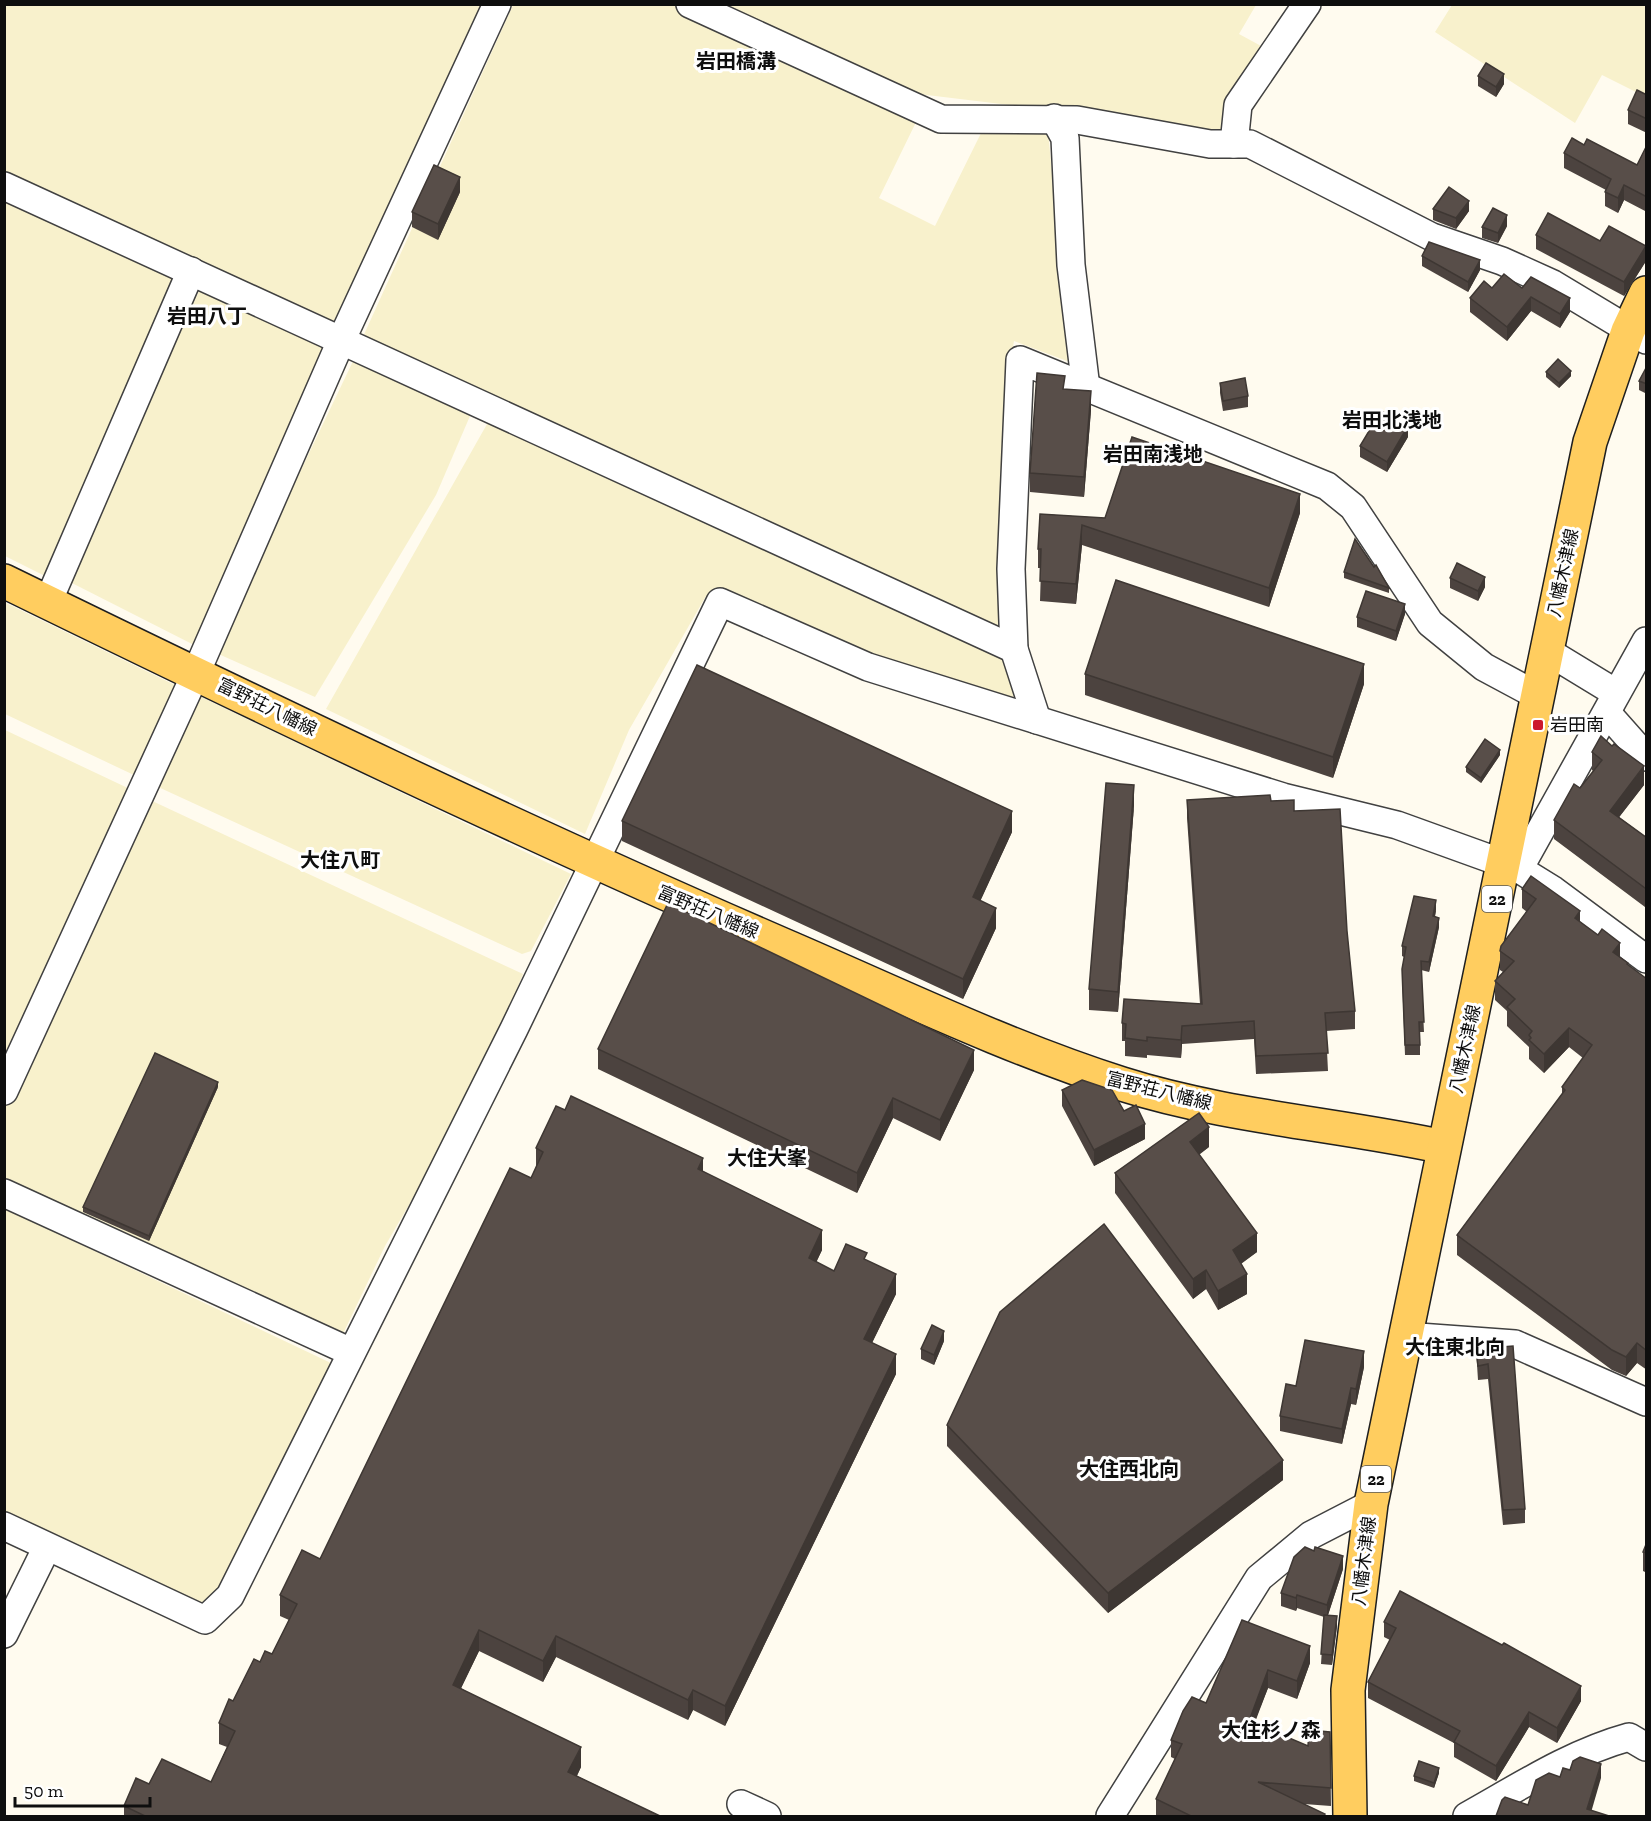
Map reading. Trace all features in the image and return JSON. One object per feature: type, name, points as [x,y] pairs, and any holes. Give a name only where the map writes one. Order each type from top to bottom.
[{"type":"main road","name":"八幡木津線","points":[[1350,1816],[1348,1690],[1371,1504],[1444,1148],[1511,866],[1538,696],[1590,442],[1637,335],[1647,293]]},
{"type":"main road","name":"富野荘八幡線","points":[[4,581],[592,862],[1043,1057],[1126,1086],[1214,1106],[1386,1135],[1444,1148]]},
{"type":"street","points":[[4,1091],[196,673],[341,341],[497,4]]},
{"type":"street","points":[[690,4],[941,119],[1054,118],[1077,120],[1210,144],[1250,144],[1432,237],[1502,261],[1553,284],[1637,335]]},
{"type":"street","points":[[1234,144],[1238,105],[1307,4]]},
{"type":"street","points":[[1054,118],[1065,138],[1071,265],[1086,388]]},
{"type":"street","points":[[4,186],[1014,649]]},
{"type":"street","points":[[48,602],[190,271]]},
{"type":"street","points":[[1037,720],[1014,649],[1011,569],[1020,360],[1327,486],[1353,507],[1430,623],[1484,667],[1538,696]]},
{"type":"street","points":[[4,1526],[205,1620],[230,1596],[532,992],[592,862],[720,602],[868,667],[1283,797],[1397,825],[1511,866],[1647,959]]},
{"type":"street","points":[[1511,866],[1647,641]]},
{"type":"street","points":[[1547,651],[1611,703],[1647,757]]},
{"type":"street","points":[[4,1193],[351,1352]]},
{"type":"street","points":[[1405,1335],[1515,1344],[1647,1402]]},
{"type":"street","points":[[1110,1816],[1258,1578],[1311,1535],[1371,1504]]},
{"type":"street","points":[[4,1634],[47,1547]]},
{"type":"street","points":[[1467,1816],[1567,1761],[1615,1741],[1629,1737],[1647,1747]]},
{"type":"street","points":[[741,1804],[767,1816]]},
{"type":"shaded area","points":[[5,5],[498,5],[338,330],[5,175]]},
{"type":"shaded area","points":[[513,5],[679,5],[920,114],[879,198],[935,226],[988,119],[1047,121],[1061,268],[1079,352],[1067,361],[1014,341],[1005,392],[1006,634],[362,339]]},
{"type":"shaded area","points":[[713,5],[1256,5],[1239,34],[1263,47],[1223,131],[902,92]]},
{"type":"shaded area","points":[[1452,5],[1646,5],[1646,97],[1602,75],[1575,123],[1435,32]]},
{"type":"shaded area","points":[[4,191],[187,279],[45,576],[5,556]]},
{"type":"shaded area","points":[[202,285],[340,351],[196,646],[64,579]]},
{"type":"shaded area","points":[[355,357],[473,409],[436,495],[315,697],[214,652]]},
{"type":"shaded area","points":[[491,417],[1004,656],[1017,696],[1014,700],[838,661],[706,596],[629,730],[585,834],[326,709]]},
{"type":"shaded area","points":[[4,602],[179,687],[136,776],[5,714]]},
{"type":"shaded area","points":[[193,693],[571,874],[531,951],[522,954],[156,786]]},
{"type":"shaded area","points":[[5,730],[132,790],[5,1068]]},
{"type":"shaded area","points":[[148,799],[523,974],[479,1085],[385,1246],[341,1338],[5,1191],[5,1108]]},
{"type":"shaded area","points":[[4,1208],[333,1364],[216,1599],[198,1607],[5,1515]]},
{"type":"building","points":[[1486,63],[1504,74],[1496,87],[1478,76]]},
{"type":"building","points":[[1637,90],[1647,95],[1647,119],[1628,110]]},
{"type":"building","points":[[1572,138],[1584,145],[1587,139],[1637,165],[1647,145],[1647,197],[1624,185],[1618,198],[1605,192],[1611,179],[1564,153]]},
{"type":"building","points":[[434,165],[460,177],[438,224],[412,212]]},
{"type":"building","points":[[1449,187],[1469,201],[1456,218],[1433,209]]},
{"type":"building","points":[[1493,208],[1507,215],[1498,233],[1482,227]]},
{"type":"building","points":[[1548,213],[1600,241],[1609,226],[1646,246],[1624,282],[1536,235]]},
{"type":"building","points":[[1429,242],[1480,260],[1468,282],[1422,256]]},
{"type":"building","points":[[1504,274],[1522,288],[1531,277],[1570,298],[1560,314],[1531,297],[1507,327],[1470,298],[1484,281],[1492,288]]},
{"type":"building","points":[[1558,359],[1571,371],[1559,383],[1546,372]]},
{"type":"building","points":[[1647,368],[1647,384],[1639,381]]},
{"type":"building","points":[[1037,373],[1065,376],[1063,389],[1091,391],[1084,477],[1030,473]]},
{"type":"building","points":[[1245,378],[1248,396],[1223,401],[1220,383]]},
{"type":"building","points":[[1381,411],[1408,426],[1387,462],[1360,446]]},
{"type":"building","points":[[1132,437],[1300,494],[1269,588],[1082,525],[1076,584],[1040,581],[1041,549],[1038,549],[1040,514],[1105,518]]},
{"type":"building","points":[[1355,539],[1374,567],[1376,565],[1389,588],[1344,572]]},
{"type":"building","points":[[1457,563],[1485,577],[1478,591],[1450,578]]},
{"type":"building","points":[[1116,580],[1364,664],[1333,757],[1085,674]]},
{"type":"building","points":[[1366,591],[1405,604],[1396,631],[1357,617]]},
{"type":"building","points":[[697,665],[1012,811],[973,897],[996,908],[963,979],[622,821]]},
{"type":"building","points":[[1601,736],[1612,746],[1614,744],[1644,766],[1610,811],[1647,838],[1647,886],[1645,888],[1554,820],[1574,784],[1580,788],[1602,760],[1592,752]]},
{"type":"building","points":[[1485,739],[1500,750],[1481,778],[1466,767]]},
{"type":"building","points":[[1106,783],[1134,785],[1118,992],[1089,989]]},
{"type":"building","points":[[1270,795],[1271,801],[1294,800],[1294,811],[1340,809],[1347,931],[1355,1011],[1325,1013],[1328,1053],[1256,1056],[1254,1021],[1182,1026],[1181,1040],[1147,1037],[1147,1041],[1125,1038],[1126,1024],[1122,1023],[1124,999],[1202,1004],[1187,800]]},
{"type":"building","points":[[1531,876],[1580,911],[1575,918],[1598,935],[1602,929],[1620,943],[1613,952],[1647,979],[1647,1351],[1637,1343],[1626,1357],[1612,1350],[1457,1235],[1565,1090],[1562,1087],[1592,1045],[1569,1028],[1544,1054],[1529,1040],[1532,1031],[1507,1007],[1515,999],[1495,981],[1514,961],[1500,951],[1501,946],[1536,899],[1522,889]]},
{"type":"building","points":[[1414,896],[1436,900],[1433,916],[1439,918],[1429,962],[1421,961],[1424,1022],[1419,1022],[1420,1045],[1405,1045],[1402,969],[1406,947],[1402,946]]},
{"type":"building","points":[[668,903],[974,1050],[940,1120],[893,1098],[857,1173],[598,1049]]},
{"type":"building","points":[[155,1053],[218,1082],[149,1236],[83,1207]]},
{"type":"building","points":[[1082,1080],[1112,1090],[1124,1111],[1136,1105],[1145,1124],[1094,1150],[1062,1090]]},
{"type":"building","points":[[571,1096],[703,1158],[698,1169],[822,1230],[809,1258],[834,1271],[846,1244],[867,1253],[864,1259],[896,1274],[864,1339],[896,1354],[725,1706],[693,1690],[688,1700],[556,1636],[543,1661],[479,1630],[453,1685],[581,1747],[568,1772],[660,1816],[145,1816],[124,1806],[136,1778],[149,1784],[162,1759],[211,1782],[235,1731],[219,1723],[229,1699],[233,1701],[254,1659],[260,1662],[265,1651],[272,1654],[297,1604],[280,1595],[302,1550],[320,1559],[510,1168],[531,1178],[543,1152],[536,1148],[556,1106],[565,1110]]},
{"type":"building","points":[[1199,1113],[1209,1127],[1190,1142],[1257,1233],[1233,1250],[1247,1274],[1218,1291],[1206,1270],[1193,1279],[1115,1173]]},
{"type":"building","points":[[1104,1224],[1283,1460],[1108,1593],[947,1425],[1000,1312]]},
{"type":"building","points":[[932,1325],[944,1331],[934,1355],[921,1349]]},
{"type":"building","points":[[1305,1340],[1364,1351],[1356,1389],[1351,1388],[1342,1429],[1280,1416],[1286,1384],[1296,1386]]},
{"type":"building","points":[[1513,1346],[1525,1509],[1503,1510],[1488,1364],[1478,1366],[1476,1349]]},
{"type":"building","points":[[1305,1547],[1314,1551],[1315,1547],[1343,1556],[1327,1605],[1297,1595],[1296,1598],[1281,1593],[1294,1557]]},
{"type":"building","points":[[1400,1591],[1502,1645],[1504,1643],[1581,1686],[1557,1728],[1529,1712],[1496,1766],[1454,1742],[1460,1731],[1368,1682],[1396,1628],[1384,1622]]},
{"type":"building","points":[[1324,1615],[1337,1616],[1332,1655],[1321,1654]]},
{"type":"building","points":[[1242,1620],[1310,1646],[1297,1681],[1268,1670],[1249,1721],[1308,1746],[1309,1730],[1330,1732],[1331,1788],[1258,1782],[1325,1814],[1324,1816],[1191,1816],[1156,1799],[1182,1744],[1171,1740],[1183,1711],[1192,1697],[1206,1703]]},
{"type":"building","points":[[1580,1757],[1601,1764],[1587,1809],[1609,1816],[1496,1816],[1505,1797],[1528,1805],[1536,1780],[1549,1773],[1560,1777],[1563,1768],[1570,1770],[1573,1761]]},
{"type":"building","points":[[1419,1761],[1439,1768],[1434,1783],[1414,1776]]},
{"type":"place","name":"岩田南","points":[[1538,725]]},
{"type":"district","name":"岩田橋溝","points":[[736,61]]},
{"type":"district","name":"岩田八丁","points":[[207,316]]},
{"type":"district","name":"岩田北浅地","points":[[1392,420]]},
{"type":"district","name":"岩田南浅地","points":[[1153,454]]},
{"type":"district","name":"大住八町","points":[[340,860]]},
{"type":"district","name":"大住大峯","points":[[767,1158]]},
{"type":"district","name":"大住東北向","points":[[1455,1347]]},
{"type":"district","name":"大住西北向","points":[[1129,1469]]},
{"type":"district","name":"大住杉ノ森","points":[[1271,1730]]}]
